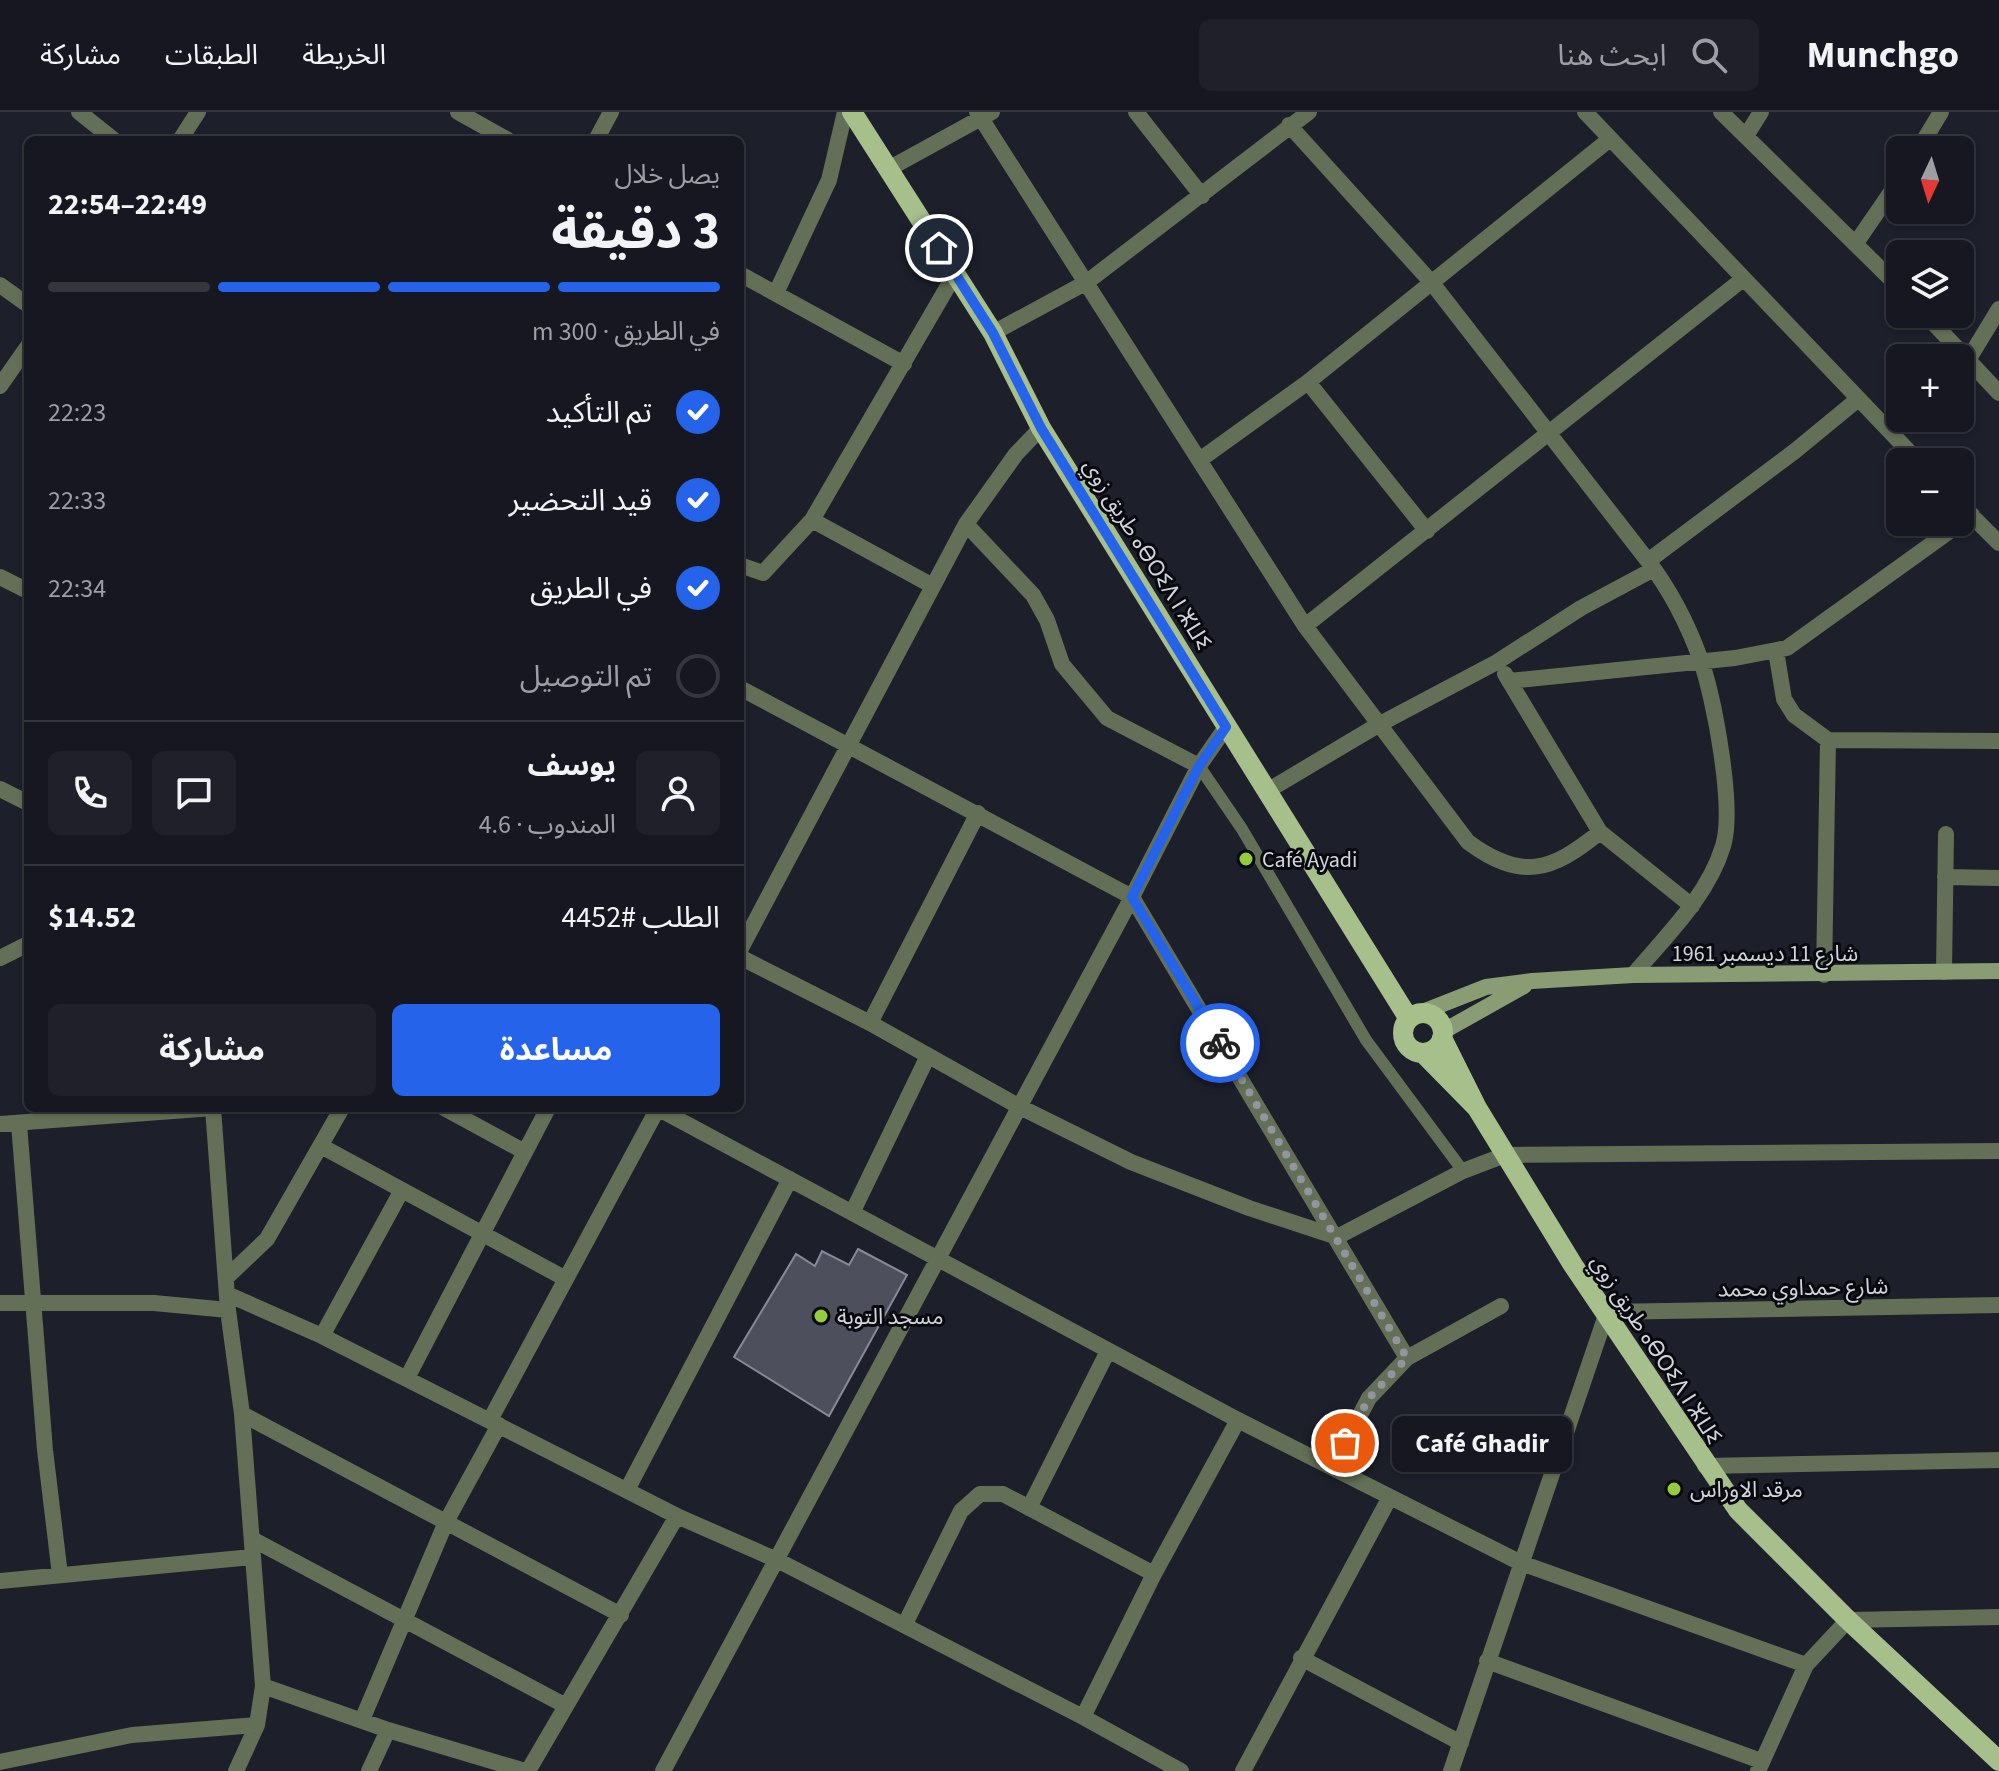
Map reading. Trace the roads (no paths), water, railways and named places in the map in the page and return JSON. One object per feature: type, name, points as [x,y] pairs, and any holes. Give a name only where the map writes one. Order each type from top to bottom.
[{"type":"main road","name":"طريق زوي ⴰⴱⵔⵉⴷ ⵏ ⵣⵡⵉ","points":[[850,114],[890,168],[993,333],[1041,428],[1226,727],[1415,1016]]},
{"type":"main road","name":"شارع 11 ديسمبر 1961","points":[[1415,1016],[1486,987],[1532,981],[1633,975],[1999,971]]},
{"type":"main road","points":[[1423,1053],[1435,1048],[1442,1035],[1532,981]]},
{"type":"main road","points":[[1415,1016],[1433,1016],[1477,1108],[1423,1053],[1410,1048],[1403,1037],[1415,1016]]},
{"type":"main road","name":"طريق زوي ⴰⴱⵔⵉⴷ ⵏ ⵣⵡⵉ","points":[[1477,1108],[1573,1265],[1607,1312],[1705,1466],[1738,1510],[1848,1620],[1999,1761]]},
{"type":"street","points":[[79,112],[109,136]]},
{"type":"street","points":[[183,136],[198,112]]},
{"type":"street","points":[[458,112],[501,136]]},
{"type":"street","points":[[598,136],[611,112]]},
{"type":"street","points":[[1136,112],[1202,196]]},
{"type":"street","points":[[1585,112],[1905,448]]},
{"type":"street","points":[[1721,112],[1886,274]]},
{"type":"street","points":[[1746,136],[1761,112]]},
{"type":"street","points":[[1926,136],[1941,112]]},
{"type":"street","points":[[993,333],[1087,282],[1202,196],[1305,113]]},
{"type":"street","points":[[776,293],[829,180],[850,114]]},
{"type":"street","points":[[890,168],[983,114],[1305,626],[1468,842],[1492,859],[1518,868],[1544,867],[1564,859],[1600,832]]},
{"type":"street","points":[[1289,125],[1432,283],[1651,565],[1677,607],[1701,660],[1724,779],[1727,827],[1716,865],[1692,906],[1633,975]]},
{"type":"street","points":[[1201,459],[1308,382],[1610,139]]},
{"type":"street","points":[[1856,243],[1886,199]]},
{"type":"street","points":[[744,566],[763,573],[812,520],[955,274]]},
{"type":"street","points":[[744,276],[904,364]]},
{"type":"street","points":[[1305,626],[1550,435],[1743,279]]},
{"type":"street","points":[[0,285],[24,302]]},
{"type":"street","points":[[1974,350],[1999,309]]},
{"type":"street","points":[[1938,328],[1953,344]]},
{"type":"street","points":[[0,386],[24,352]]},
{"type":"street","points":[[1974,366],[1999,393]]},
{"type":"street","points":[[1308,382],[1427,531]]},
{"type":"street","points":[[1267,791],[1378,725],[1497,662],[1651,565],[1857,400]]},
{"type":"street","points":[[744,942],[966,524],[1016,454],[1041,428]]},
{"type":"street","points":[[1974,518],[1999,543]]},
{"type":"street","points":[[812,520],[931,585]]},
{"type":"street","points":[[966,524],[1033,595],[1047,620],[1062,664],[1107,718],[1199,766]]},
{"type":"street","points":[[1509,681],[1776,651],[1799,643],[1933,536]]},
{"type":"street","points":[[0,577],[24,589]]},
{"type":"street","points":[[1776,651],[1784,699],[1794,715],[1828,740],[1999,741]]},
{"type":"street","points":[[1497,662],[1600,832],[1692,906]]},
{"type":"street","points":[[744,690],[1132,897],[1407,1358]]},
{"type":"street","points":[[663,1771],[1132,897],[1199,766],[1226,727]]},
{"type":"street","points":[[1824,975],[1828,740]]},
{"type":"street","points":[[0,789],[24,801]]},
{"type":"street","points":[[870,1023],[978,813]]},
{"type":"street","points":[[1944,972],[1946,834]]},
{"type":"street","points":[[1945,877],[1999,878]]},
{"type":"street","points":[[0,958],[24,946]]},
{"type":"street","points":[[744,959],[870,1023],[927,1058],[1018,1106],[1131,1162],[1249,1208],[1337,1237],[1463,1171],[1505,1155],[1999,1151]]},
{"type":"street","points":[[853,1211],[927,1058]]},
{"type":"street","points":[[0,1124],[164,1112]]},
{"type":"street","points":[[213,1112],[227,1293],[242,1414],[263,1686],[257,1725],[236,1771]]},
{"type":"street","points":[[227,1293],[267,1239],[340,1112]]},
{"type":"street","points":[[451,1112],[525,1152]]},
{"type":"street","points":[[407,1378],[546,1112]]},
{"type":"street","points":[[362,1720],[446,1522],[566,1279],[656,1112]]},
{"type":"street","points":[[665,1112],[1238,1420],[1521,1563],[1806,1665]]},
{"type":"street","points":[[19,1124],[60,1575]]},
{"type":"street","points":[[321,1146],[566,1279]]},
{"type":"street","points":[[627,1490],[790,1179]]},
{"type":"street","points":[[322,1336],[402,1190]]},
{"type":"street","points":[[0,1303],[154,1303],[227,1293],[322,1336],[677,1516],[777,1560],[905,1624],[1181,1771]]},
{"type":"street","name":"شارع حمداوي محمد","points":[[1607,1312],[1999,1305]]},
{"type":"street","points":[[1333,1466],[1369,1398],[1407,1358],[1501,1306]]},
{"type":"street","points":[[1451,1771],[1607,1312]]},
{"type":"street","points":[[1029,1508],[1108,1351]]},
{"type":"street","points":[[242,1414],[621,1615]]},
{"type":"street","points":[[1083,1717],[1154,1574],[1238,1420]]},
{"type":"street","points":[[1705,1466],[1999,1460]]},
{"type":"street","points":[[905,1624],[969,1500],[991,1492],[1029,1508],[1154,1574]]},
{"type":"street","points":[[1243,1771],[1390,1497]]},
{"type":"street","points":[[263,1686],[388,1730],[527,1771],[677,1516]]},
{"type":"street","points":[[252,1539],[566,1706]]},
{"type":"street","points":[[0,1581],[252,1557]]},
{"type":"street","points":[[1487,1661],[1759,1766],[1806,1665],[1848,1620],[1999,1617]]},
{"type":"street","points":[[1301,1658],[1461,1743]]},
{"type":"street","points":[[0,1762],[23,1764],[132,1735],[257,1725]]},
{"type":"street","points":[[369,1771],[388,1730]]},
{"type":"lane","points":[[1199,766],[1242,829],[1366,1040],[1463,1171]]},
{"type":"place","name":"Café Ayadi","points":[[1246,859]]},
{"type":"place","name":"مسجد التوبة","points":[[821,1316]]},
{"type":"place","name":"Café Ghadir","points":[[1345,1443]]},
{"type":"place","name":"مرقد الاوراس","points":[[1674,1489]]}]
